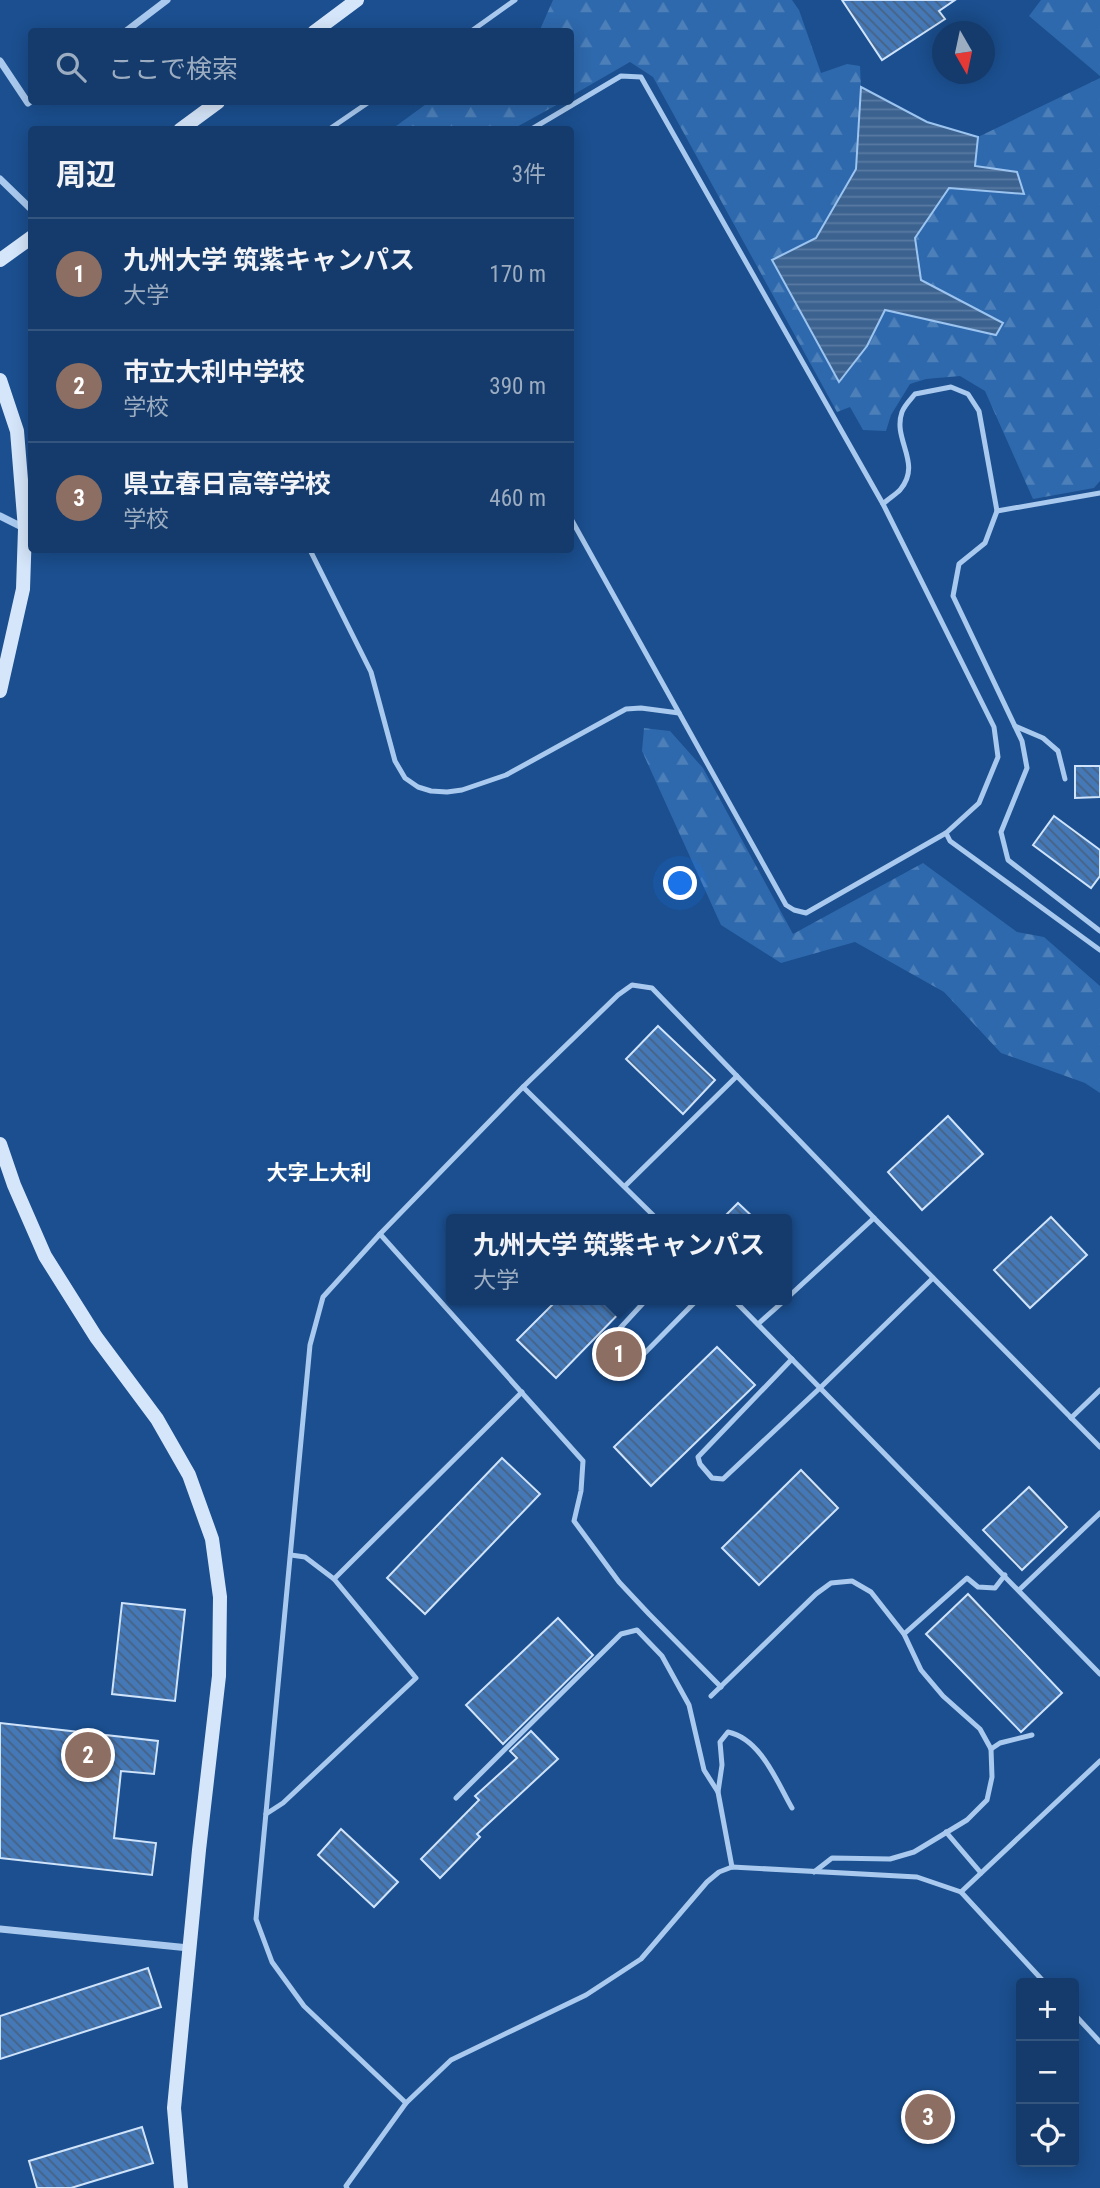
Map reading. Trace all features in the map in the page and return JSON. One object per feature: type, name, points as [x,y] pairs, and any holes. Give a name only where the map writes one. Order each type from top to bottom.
[{"type":"street","points":[[130,28],[167,0]]},
{"type":"street","points":[[319,28],[357,0]]},
{"type":"street","points":[[0,61],[28,103]]},
{"type":"street","points":[[185,126],[214,105]]},
{"type":"street","points":[[0,179],[28,206]]},
{"type":"street","points":[[0,260],[28,240]]},
{"type":"street","points":[[0,380],[25,448],[23,589],[0,691]]},
{"type":"street","points":[[0,516],[25,529]]},
{"type":"street","points":[[0,1144],[14,1185],[45,1256],[96,1337],[157,1419],[189,1475],[212,1539],[220,1597],[219,1676],[174,2108],[181,2188]]},
{"type":"street","points":[[0,1929],[189,1948]]},
{"type":"lane","points":[[476,28],[515,0]]},
{"type":"lane","points":[[574,104],[621,76],[640,77],[883,504],[994,727],[999,757],[979,803],[946,833],[806,912],[786,905],[574,524]]},
{"type":"lane","points":[[334,126],[365,105]]},
{"type":"lane","points":[[537,126],[572,105]]},
{"type":"lane","points":[[883,504],[900,490],[910,473],[908,456],[900,433],[902,411],[915,394],[951,387],[968,394],[979,411],[998,511],[985,543],[959,564],[953,596],[1022,741],[1027,768],[1001,832],[1008,860],[1100,931]]},
{"type":"lane","points":[[998,511],[1100,493]]},
{"type":"lane","points":[[312,553],[371,671],[395,761],[405,778],[418,787],[431,791],[462,790],[506,775],[625,709],[641,708],[679,713]]},
{"type":"lane","points":[[1015,726],[1043,738],[1058,751],[1065,779]]},
{"type":"lane","points":[[946,833],[950,841],[1100,950]]},
{"type":"lane","points":[[406,2103],[304,2006],[272,1962],[256,1919],[310,1345],[323,1297],[380,1234],[523,1087],[618,995],[632,985],[652,988],[1100,1447]]},
{"type":"lane","points":[[625,1186],[737,1076]]},
{"type":"lane","points":[[523,1087],[652,1214]]},
{"type":"lane","points":[[792,1293],[874,1218]]},
{"type":"lane","points":[[380,1234],[583,1461],[581,1491],[574,1521],[634,1598],[721,1687]]},
{"type":"lane","points":[[792,1359],[698,1457],[700,1464],[712,1478],[723,1479],[933,1278]]},
{"type":"lane","points":[[641,1305],[599,1351],[601,1362],[611,1372],[628,1370],[692,1305]]},
{"type":"lane","points":[[739,1305],[1100,1674]]},
{"type":"lane","points":[[758,1324],[779,1305]]},
{"type":"lane","points":[[1071,1418],[1100,1390]]},
{"type":"lane","points":[[334,1579],[522,1392]]},
{"type":"lane","points":[[1019,1590],[1100,1513]]},
{"type":"lane","points":[[265,1815],[283,1803],[416,1678],[334,1579],[305,1557],[291,1555]]},
{"type":"lane","points":[[904,1634],[967,1578],[978,1587],[995,1588],[1005,1575]]},
{"type":"lane","points":[[711,1696],[816,1594],[831,1583],[852,1581],[870,1592],[904,1634],[921,1670],[943,1696],[980,1729],[991,1749],[992,1777],[987,1800],[967,1820],[914,1852],[890,1859],[832,1858],[814,1872]]},
{"type":"lane","points":[[456,1798],[621,1634],[637,1630],[662,1656],[689,1705],[704,1770],[718,1792]]},
{"type":"lane","points":[[732,1867],[718,1792],[722,1765],[720,1742],[728,1732],[739,1734],[758,1750],[792,1808]]},
{"type":"lane","points":[[991,1749],[1032,1735]]},
{"type":"lane","points":[[961,1892],[1100,1761]]},
{"type":"lane","points":[[946,1832],[981,1873]]},
{"type":"lane","points":[[347,2188],[406,2103],[452,2060],[586,1995],[641,1959],[707,1882],[719,1872],[732,1867],[917,1877],[961,1892],[1040,1978]]},
{"type":"lane","points":[[1079,2019],[1100,2042]]},
{"type":"green space","points":[[553,0],[792,0],[799,10],[821,73],[847,64],[860,66],[856,169],[816,238],[867,346],[885,310],[996,335],[1003,323],[921,280],[915,238],[949,188],[1016,172],[975,167],[978,137],[1100,78],[1100,481],[1094,488],[1033,499],[985,391],[960,376],[926,379],[910,384],[891,415],[886,431],[863,430],[850,407],[837,412],[653,77],[630,62],[574,94],[574,28],[541,28]]},
{"type":"green space","points":[[1041,0],[1100,0],[1100,76],[1029,16]]},
{"type":"green space","points":[[425,105],[557,105],[518,126],[396,126]]},
{"type":"green space","points":[[644,728],[670,731],[703,768],[793,934],[923,863],[1017,932],[1044,937],[1100,986],[1100,1093],[1085,1083],[1001,1053],[944,992],[855,942],[781,963],[721,925],[642,751]]},
{"type":"shaded area","points":[[861,87],[927,122],[978,137],[975,166],[1017,172],[1024,194],[949,188],[915,238],[921,280],[1003,323],[996,335],[885,310],[867,346],[839,382],[772,260],[816,238],[856,169]]},
{"type":"building","points":[[842,0],[955,0],[939,11],[945,19],[932,21],[932,27],[882,60]]},
{"type":"building","points":[[1075,766],[1100,766],[1100,797],[1075,798]]},
{"type":"building","points":[[1054,816],[1100,850],[1100,876],[1091,888],[1033,845]]},
{"type":"building","points":[[658,1026],[715,1080],[683,1114],[626,1059]]},
{"type":"building","points":[[948,1116],[983,1154],[922,1210],[888,1172]]},
{"type":"building","points":[[738,1203],[750,1214],[727,1214]]},
{"type":"building","points":[[1051,1217],[1087,1255],[1030,1308],[994,1270]]},
{"type":"building","points":[[552,1305],[627,1305],[556,1378],[517,1340]]},
{"type":"building","points":[[717,1347],[755,1385],[651,1486],[614,1447]]},
{"type":"building","points":[[502,1458],[540,1494],[425,1614],[387,1578]]},
{"type":"building","points":[[801,1470],[838,1508],[759,1585],[722,1548]]},
{"type":"building","points":[[1029,1487],[1067,1527],[1022,1570],[983,1530]]},
{"type":"building","points":[[968,1594],[1062,1693],[1021,1732],[926,1634]]},
{"type":"building","points":[[122,1603],[185,1610],[175,1701],[112,1694]]},
{"type":"building","points":[[558,1618],[593,1655],[503,1744],[466,1705]]},
{"type":"building","points":[[0,1723],[158,1741],[154,1774],[121,1771],[114,1838],[156,1843],[152,1875],[0,1858]]},
{"type":"building","points":[[531,1731],[558,1759],[477,1834],[480,1837],[440,1878],[421,1859],[479,1800],[475,1796],[517,1758],[510,1751]]},
{"type":"building","points":[[341,1829],[398,1882],[374,1907],[318,1855]]},
{"type":"building","points":[[148,1968],[161,2007],[0,2059],[0,2016]]},
{"type":"building","points":[[142,2127],[153,2163],[71,2188],[37,2188],[29,2161]]},
{"type":"place","name":"九州大学 筑紫キャンパス","points":[[619,1354]]},
{"type":"place","name":"市立大利中学校","points":[[88,1755]]},
{"type":"place","name":"県立春日高等学校","points":[[928,2117]]},
{"type":"district","name":"大字上大利","points":[[319,1173]]}]
